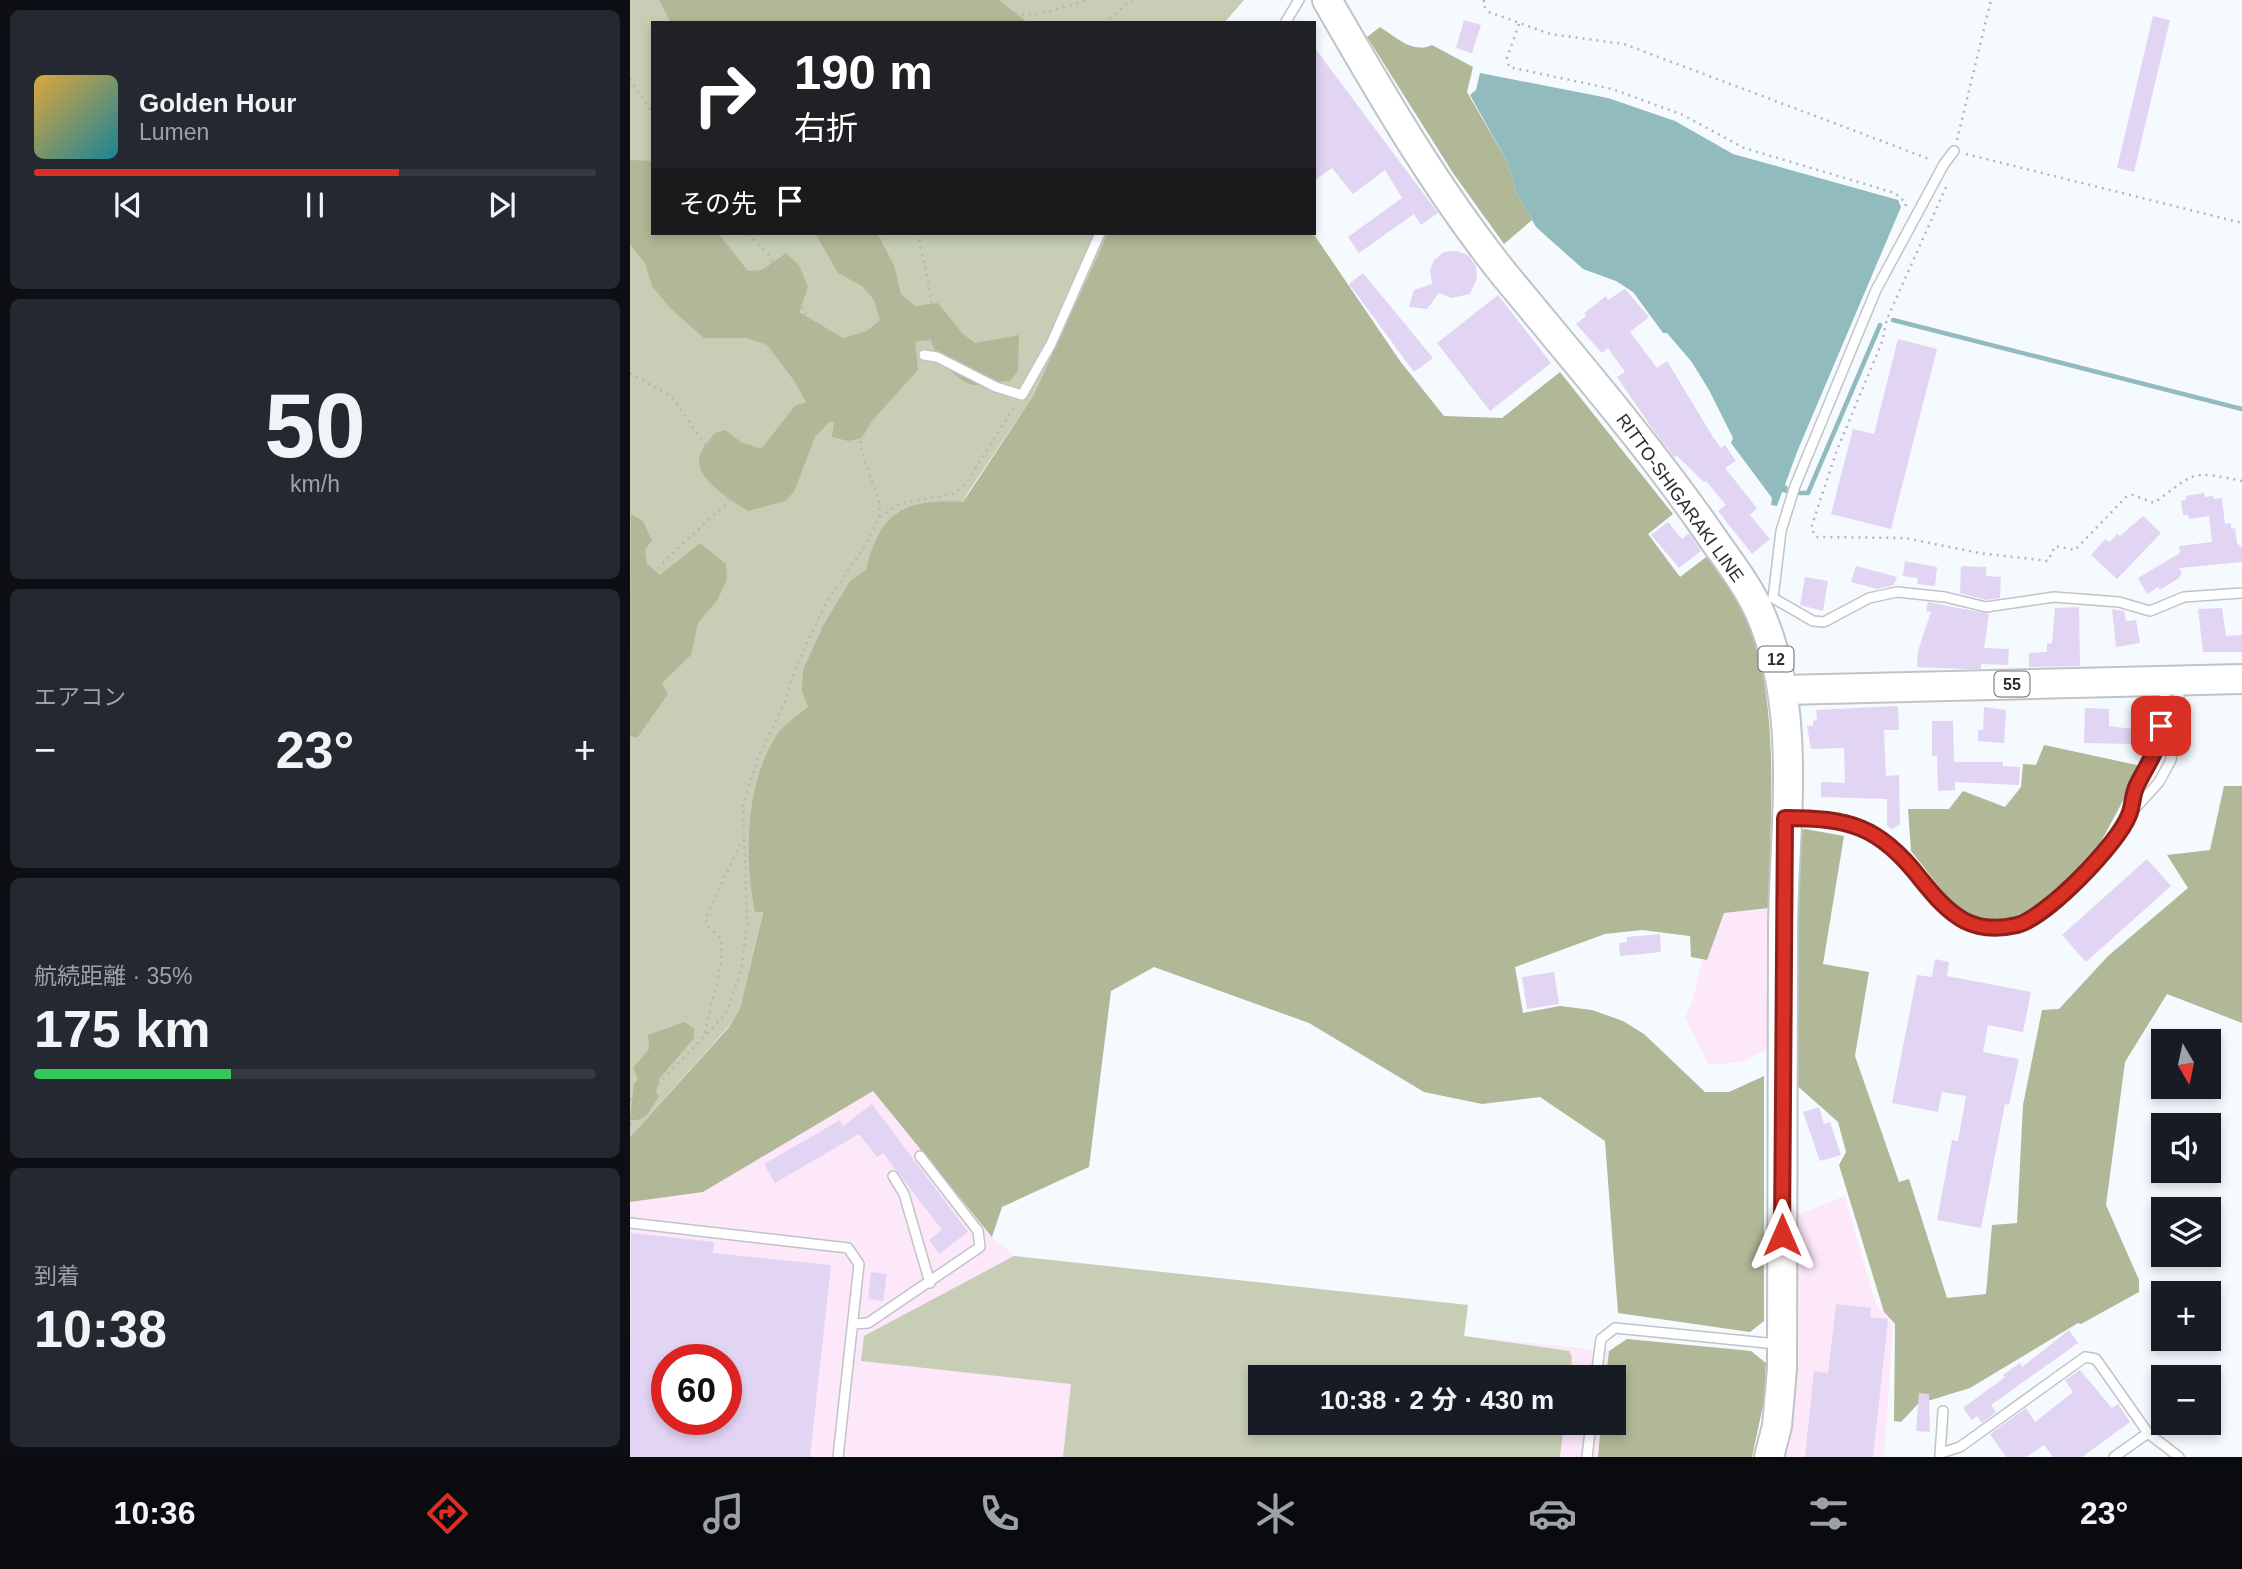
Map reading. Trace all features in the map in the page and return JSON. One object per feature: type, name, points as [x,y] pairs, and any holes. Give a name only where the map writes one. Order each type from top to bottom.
[{"type":"main road","name":"RITTO-SHIGARAKI LINE","points":[[1327,0],[1377,87],[1460,214],[1501,270],[1674,483],[1748,589],[1760,613],[1783,690],[1788,736],[1785,818],[1782,1344],[1777,1426],[1769,1457]]},
{"type":"main road","name":"55","points":[[1783,690],[2242,679]]},
{"type":"lane","points":[[1286,21],[1299,0]]},
{"type":"lane","points":[[1954,151],[1944,164],[1876,290],[1800,474],[1781,531],[1773,598],[1813,621],[1824,622],[1869,598],[1898,592],[1920,592],[1986,607],[2054,597],[2119,602],[2150,611],[2184,597],[2242,593]]},
{"type":"lane","points":[[924,355],[937,356],[996,387],[1022,395],[1051,344],[1099,235]]},
{"type":"lane","points":[[1785,818],[1843,822],[1881,836],[1944,905],[1964,920],[1996,929],[2019,924],[2042,911],[2094,865],[2130,814],[2147,799],[2171,760],[2173,681]]},
{"type":"lane","points":[[2130,814],[2130,803],[2137,785],[2158,749],[2173,681]]},
{"type":"lane","points":[[853,1324],[868,1322],[930,1283],[975,1252],[981,1240],[978,1231],[920,1156]]},
{"type":"lane","points":[[893,1176],[904,1195],[930,1283]]},
{"type":"lane","points":[[630,1223],[848,1248],[859,1264],[838,1457]]},
{"type":"lane","points":[[1598,1365],[1601,1339],[1615,1328],[1782,1344]]},
{"type":"lane","points":[[1943,1412],[1940,1455],[1960,1447],[2085,1357],[2096,1359],[2148,1433],[2179,1457]]},
{"type":"lane","points":[[2114,1457],[2148,1433]]},
{"type":"lane","points":[[1587,1457],[1590,1435]]},
{"type":"path","points":[[975,0],[1007,12],[1033,16],[1088,0]]},
{"type":"path","points":[[1106,21],[1132,0]]},
{"type":"path","points":[[1484,0],[1483,5],[1489,12],[1550,34],[1624,44],[1944,164],[1951,177],[1887,319],[1882,342],[1837,450],[1811,528],[1816,537],[1905,538],[1979,553],[2048,561],[2055,546],[2075,550],[2126,497],[2133,495],[2154,503],[2191,476],[2203,473],[2242,481]]},
{"type":"path","points":[[1991,0],[1954,151],[2242,223]]},
{"type":"path","points":[[1520,23],[1507,58],[1509,67],[1612,89],[1683,115],[1744,148],[1895,193],[1906,203],[1905,214]]},
{"type":"path","points":[[630,79],[651,111]]},
{"type":"path","points":[[630,602],[666,558],[738,493],[827,406],[831,387],[828,371],[808,348],[811,326],[808,317],[768,254],[749,235]]},
{"type":"path","points":[[630,1124],[657,1085],[726,1014],[743,962],[747,925],[743,805],[758,757],[784,704],[793,674],[824,606],[879,518],[880,506],[859,440],[871,408],[888,386],[924,355],[932,332],[918,235]]},
{"type":"path","points":[[630,373],[673,398],[738,493]]},
{"type":"path","points":[[879,518],[901,503],[953,494],[967,482],[1022,395]]},
{"type":"path","points":[[705,1035],[716,995],[722,952],[721,938],[706,925],[706,917],[744,837]]},
{"type":"path","points":[[630,1099],[644,1104]]},
{"type":"shaded area","points":[[1769,908],[1767,1049],[1742,1062],[1709,1065],[1685,1018],[1693,1000],[1702,959],[1706,960],[1724,913]]},
{"type":"shaded area","points":[[873,1091],[992,1237],[1015,1256],[1468,1305],[1464,1336],[1609,1351],[1607,1365],[1248,1365],[1248,1435],[1600,1435],[1598,1457],[630,1457],[630,1202],[703,1192]]},
{"type":"shaded area","points":[[1845,1196],[1875,1302],[1893,1325],[1884,1457],[1784,1457],[1787,1434],[1792,1217]]},
{"type":"green space","points":[[630,0],[1244,0],[1226,21],[651,21],[651,235],[1107,235],[1033,396],[967,494],[763,911],[740,1008],[729,1026],[630,1137]]},
{"type":"green space","points":[[659,0],[999,0],[1025,21],[670,21]]},
{"type":"green space","points":[[1380,27],[1404,43],[1418,47],[1432,45],[1473,67],[1467,92],[1508,163],[1516,192],[1532,220],[1504,244],[1453,173],[1367,37]]},
{"type":"green space","points":[[630,160],[651,161],[651,235],[720,235],[748,271],[762,270],[786,253],[799,265],[808,287],[799,312],[843,338],[867,331],[880,320],[874,300],[862,286],[838,273],[816,235],[878,235],[894,265],[901,294],[915,306],[938,303],[963,334],[975,343],[1019,335],[1018,371],[1010,381],[970,384],[949,368],[937,354],[931,340],[915,342],[918,370],[871,422],[862,438],[848,441],[832,437],[834,422],[829,422],[815,437],[794,492],[785,501],[748,511],[718,490],[705,476],[699,461],[702,450],[715,433],[725,430],[741,442],[761,449],[795,406],[806,402],[795,382],[767,345],[747,338],[704,338],[670,308],[652,286],[645,263],[630,244]]},
{"type":"green space","points":[[1107,235],[1314,235],[1400,361],[1444,416],[1502,418],[1560,372],[1673,514],[1648,534],[1680,577],[1710,554],[1747,620],[1758,653],[1765,688],[1771,762],[1769,908],[1724,913],[1707,960],[1691,957],[1690,936],[1642,930],[1605,934],[1515,967],[1523,1013],[1560,1006],[1592,1010],[1623,1021],[1644,1034],[1705,1092],[1729,1092],[1764,1076],[1764,1321],[1750,1332],[1618,1313],[1605,1141],[1540,1097],[1482,1104],[1424,1092],[1309,1023],[1154,967],[1111,991],[1089,1167],[1002,1207],[992,1237],[873,1091],[703,1192],[630,1202],[630,1137],[729,1027],[740,1008],[763,912],[755,912],[749,869],[753,799],[766,755],[776,736],[808,707],[802,691],[803,670],[823,626],[850,581],[866,570],[879,534],[887,522],[897,513],[924,503],[963,502],[1033,396]]},
{"type":"green space","points":[[631,514],[643,521],[652,541],[645,549],[647,564],[660,575],[700,543],[726,564],[727,579],[718,599],[698,623],[691,655],[662,683],[668,694],[637,738],[630,736]]},
{"type":"green space","points":[[2044,745],[2137,765],[2140,769],[2096,851],[2038,907],[2003,921],[1971,915],[1955,906],[1911,851],[1908,809],[1949,809],[1963,791],[2005,807],[2021,787],[2023,764],[2036,765]]},
{"type":"green space","points":[[2224,786],[2242,786],[2242,1023],[2167,994],[2125,1062],[2106,1205],[2139,1280],[2139,1292],[2081,1324],[2078,1323],[1970,1388],[1918,1404],[1901,1422],[1894,1421],[1895,1324],[1884,1312],[1839,1165],[1846,1152],[1838,1122],[1793,1082],[1799,831],[1805,829],[1844,836],[1823,964],[1869,972],[1855,1056],[1899,1182],[1909,1179],[1947,1298],[1986,1294],[1992,1225],[2017,1223],[2023,1105],[2042,1010],[2059,1009],[2108,956],[2188,888],[2167,855],[2210,850]]},
{"type":"green space","points":[[684,1022],[694,1028],[694,1038],[659,1079],[656,1092],[659,1096],[647,1115],[638,1120],[630,1120],[634,1084],[638,1079],[633,1068],[649,1049],[648,1035]]},
{"type":"green space","points":[[1014,1256],[1468,1305],[1464,1336],[1569,1351],[1572,1357],[1571,1365],[1248,1365],[1248,1435],[1563,1435],[1560,1457],[1063,1457],[1071,1384],[861,1361],[864,1336]]},
{"type":"green space","points":[[1627,1339],[1751,1351],[1766,1363],[1764,1401],[1752,1457],[1598,1457],[1600,1435],[1626,1435],[1626,1365],[1607,1365],[1609,1351]]},
{"type":"water","points":[[1480,73],[1608,98],[1675,121],[1733,154],[1898,200],[1901,207],[1797,452],[1785,485],[1788,487],[1787,493],[1782,492],[1777,506],[1771,505],[1772,498],[1731,443],[1733,438],[1691,361],[1667,333],[1663,333],[1633,292],[1616,281],[1583,269],[1536,227],[1516,192],[1508,163],[1470,95],[1476,90]]},
{"type":"building","points":[[2153,16],[2170,20],[2134,172],[2117,168]]},
{"type":"building","points":[[1464,20],[1481,25],[1472,53],[1456,48]]},
{"type":"building","points":[[1316,50],[1438,213],[1421,225],[1414,214],[1359,253],[1348,237],[1402,198],[1385,170],[1353,194],[1332,168],[1316,180]]},
{"type":"building","points":[[1456,251],[1468,255],[1476,266],[1477,278],[1470,294],[1451,298],[1439,293],[1427,309],[1409,307],[1414,290],[1432,284],[1430,270],[1434,260],[1444,252]]},
{"type":"building","points":[[1363,273],[1433,358],[1414,372],[1349,284]]},
{"type":"building","points":[[1625,289],[1649,317],[1630,332],[1657,368],[1667,361],[1713,437],[1721,448],[1725,445],[1736,461],[1725,468],[1757,508],[1750,515],[1770,539],[1752,554],[1718,511],[1726,505],[1706,481],[1677,456],[1674,457],[1654,431],[1617,377],[1625,372],[1608,348],[1602,353],[1576,324],[1586,316],[1584,313],[1606,296],[1608,300]]},
{"type":"building","points":[[1498,295],[1551,363],[1490,411],[1437,343]]},
{"type":"building","points":[[1898,339],[1937,349],[1891,529],[1831,514],[1853,429],[1874,434]]},
{"type":"building","points":[[2204,493],[2205,497],[2222,498],[2225,524],[2231,523],[2231,529],[2235,528],[2237,543],[2242,548],[2242,562],[2179,568],[2182,573],[2179,578],[2160,590],[2158,587],[2147,594],[2138,578],[2180,553],[2179,546],[2212,542],[2209,516],[2189,519],[2188,515],[2183,515],[2181,501],[2186,500],[2186,496]]},
{"type":"building","points":[[2143,516],[2161,533],[2117,579],[2091,555],[2105,539],[2110,542],[2117,534],[2120,536]]},
{"type":"building","points":[[1668,522],[1682,539],[1689,533],[1701,551],[1679,568],[1651,535]]},
{"type":"building","points":[[1905,561],[1937,567],[1935,586],[1917,584],[1918,578],[1903,576]]},
{"type":"building","points":[[1856,566],[1897,577],[1894,585],[1877,589],[1851,582]]},
{"type":"building","points":[[1961,566],[1986,567],[1986,576],[2001,577],[2000,598],[1986,600],[1960,593]]},
{"type":"building","points":[[1805,577],[1828,581],[1823,611],[1800,605]]},
{"type":"building","points":[[1928,602],[1989,614],[1984,648],[2009,649],[2008,665],[1981,664],[1981,669],[1917,667],[1918,651],[1931,612],[1926,611]]},
{"type":"building","points":[[2079,607],[2080,666],[2029,667],[2029,653],[2047,652],[2047,644],[2052,643],[2055,608]]},
{"type":"building","points":[[2222,608],[2226,636],[2242,635],[2242,652],[2203,652],[2198,609]]},
{"type":"building","points":[[2112,609],[2124,611],[2126,621],[2136,620],[2140,643],[2116,647]]},
{"type":"building","points":[[1898,706],[1899,730],[1884,730],[1886,776],[1899,775],[1900,825],[1891,829],[1887,825],[1887,799],[1821,797],[1821,782],[1845,783],[1844,748],[1811,749],[1807,726],[1813,726],[1813,721],[1817,720],[1816,710]]},
{"type":"building","points":[[1984,707],[2006,710],[2004,743],[1978,741],[1978,730],[1983,730]]},
{"type":"building","points":[[2085,708],[2109,709],[2109,726],[2133,729],[2133,744],[2084,743]]},
{"type":"building","points":[[1932,721],[1953,721],[1954,762],[2003,762],[2003,766],[2020,767],[2019,785],[1955,782],[1955,790],[1938,791],[1937,756],[1932,756]]},
{"type":"building","points":[[2147,859],[2171,886],[2086,962],[2062,935]]},
{"type":"building","points":[[1660,934],[1661,952],[1620,956],[1619,943],[1627,942],[1627,937]]},
{"type":"building","points":[[1935,959],[1949,962],[1947,976],[2031,992],[2023,1032],[1988,1025],[1983,1052],[2019,1059],[2009,1105],[2005,1104],[1981,1228],[1937,1220],[1952,1140],[1958,1141],[1966,1096],[1942,1092],[1938,1112],[1892,1103],[1917,975],[1932,977]]},
{"type":"building","points":[[1554,972],[1559,1004],[1527,1009],[1522,977]]},
{"type":"building","points":[[872,1104],[968,1232],[939,1254],[929,1240],[942,1230],[883,1153],[877,1157],[859,1134],[775,1183],[764,1164],[840,1120],[843,1126]]},
{"type":"building","points":[[1819,1107],[1824,1124],[1830,1122],[1841,1155],[1820,1161],[1803,1112]]},
{"type":"building","points":[[631,1233],[714,1242],[713,1253],[831,1265],[810,1457],[630,1457]]},
{"type":"building","points":[[871,1272],[887,1274],[883,1301],[868,1299]]},
{"type":"building","points":[[1836,1304],[1871,1308],[1870,1317],[1888,1319],[1873,1457],[1805,1457],[1814,1371],[1828,1373]]},
{"type":"building","points":[[2069,1330],[2078,1343],[1991,1405],[1996,1412],[1982,1423],[1977,1416],[1972,1420],[1963,1408],[2005,1377],[2003,1375],[2020,1363],[2022,1367]]},
{"type":"building","points":[[2080,1370],[2112,1408],[2118,1404],[2130,1422],[2082,1457],[2053,1457],[2044,1445],[2026,1457],[2006,1457],[1990,1434],[2026,1408],[2035,1422],[2073,1392],[2065,1380]]},
{"type":"building","points":[[1919,1393],[1929,1394],[1930,1432],[1916,1431]]},
{"type":"waterway","points":[[1893,320],[2242,409]]},
{"type":"waterway","points":[[1799,493],[1808,493],[1880,325]]},
{"type":"route","points":[[1782,1235],[1785,818],[1817,818],[1843,822],[1881,836],[1944,905],[1964,920],[1996,929],[2019,924],[2042,911],[2094,865],[2130,814],[2130,803],[2137,785],[2158,749],[2161,726]]}]
